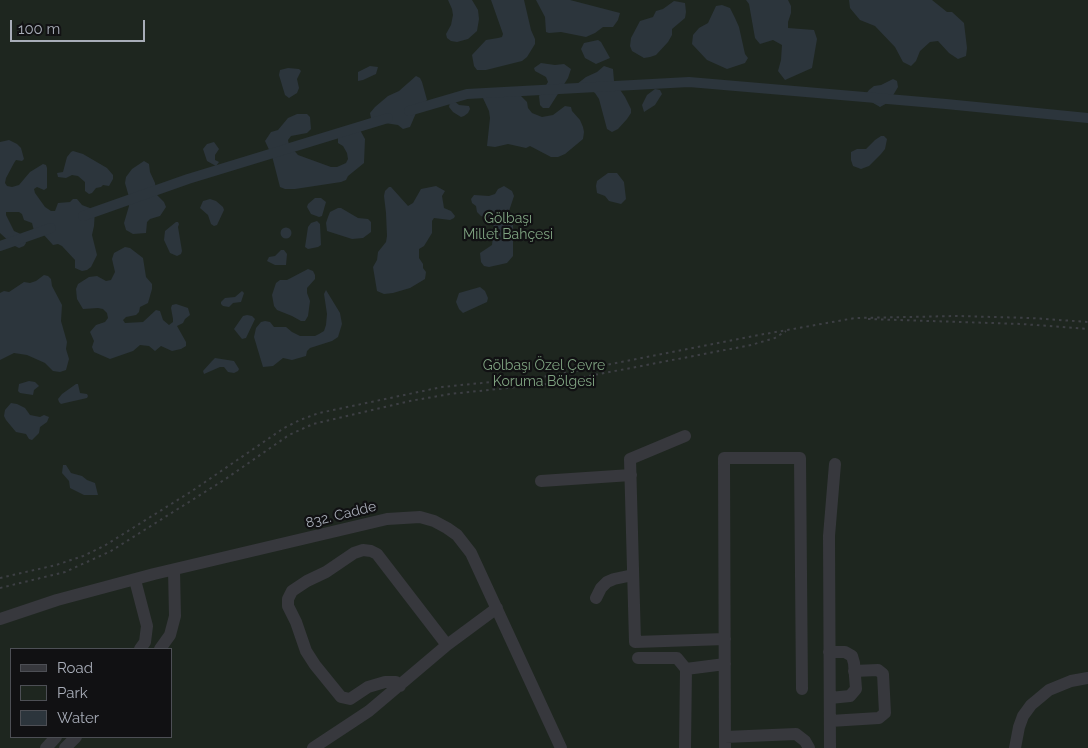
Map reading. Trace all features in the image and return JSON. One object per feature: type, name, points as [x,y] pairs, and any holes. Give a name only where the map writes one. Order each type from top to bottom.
[{"type":"street","points":[[685,436],[630,459],[635,642],[724,639]]},
{"type":"street","points":[[802,689],[800,458],[724,458],[725,743],[796,734],[809,748]]},
{"type":"street","points":[[830,748],[830,536],[835,464]]},
{"type":"street","points":[[541,481],[631,476]]},
{"type":"street","name":"832. Cadde","points":[[0,620],[57,600],[174,570],[387,519],[420,517],[434,521],[447,528],[464,543],[477,564],[561,748]]},
{"type":"street","points":[[400,686],[396,682],[385,682],[368,687],[350,699],[341,697],[306,652],[296,622],[288,606],[288,599],[292,591],[326,572],[354,553],[363,550],[371,551],[377,554],[447,645]]},
{"type":"street","points":[[161,648],[170,635],[175,616],[174,570]]},
{"type":"street","points":[[596,598],[601,588],[607,582],[633,575]]},
{"type":"street","points":[[135,580],[147,626],[145,642],[141,648]]},
{"type":"street","points":[[313,748],[369,712],[447,645],[498,608]]},
{"type":"street","points":[[829,652],[845,652],[853,659],[856,689],[850,696],[830,698]]},
{"type":"street","points":[[638,658],[677,658],[686,669],[685,748]]},
{"type":"street","points":[[686,669],[724,664]]},
{"type":"street","points":[[830,722],[879,718],[885,713],[883,674],[878,670],[854,671]]},
{"type":"street","points":[[1015,748],[1019,727],[1030,705],[1049,690],[1071,681],[1088,678]]},
{"type":"street","points":[[46,748],[55,738]]},
{"type":"street","points":[[65,748],[75,738]]},
{"type":"path","points":[[0,578],[56,565],[83,556],[104,546],[192,491],[284,428],[319,413],[442,387],[550,376],[855,318],[957,316],[1088,322]]},
{"type":"path","points":[[855,318],[1022,324],[1088,329]]},
{"type":"path","points":[[0,588],[65,572],[111,551],[224,480],[289,435],[313,424],[392,405],[450,394],[547,384],[751,345],[775,338],[788,330]]},
{"type":"green space","name":"Gölbaşı Millet Bahçesi","points":[[0,0],[1088,0],[1088,748],[0,748]]},
{"type":"water","points":[[448,0],[472,0],[478,10],[477,31],[468,39],[457,42],[447,38],[446,34],[451,25],[453,15]]},
{"type":"water","points":[[491,0],[524,0],[535,44],[527,57],[522,61],[486,70],[477,70],[474,66],[472,55],[486,40],[502,37],[503,34]]},
{"type":"water","points":[[536,0],[570,0],[620,13],[613,27],[603,27],[586,37],[561,32],[549,33],[546,32],[545,17]]},
{"type":"water","points":[[746,0],[788,0],[791,6],[791,13],[788,28],[814,30],[817,39],[812,68],[785,80],[778,71],[782,45],[773,40],[760,44],[755,38],[749,4]]},
{"type":"water","points":[[849,0],[932,0],[947,12],[952,12],[964,23],[966,56],[958,59],[949,53],[938,41],[930,42],[920,51],[916,61],[911,66],[903,62],[895,47],[875,26],[860,20],[850,8]]},
{"type":"water","points":[[674,1],[685,3],[686,12],[685,18],[672,29],[672,35],[668,42],[656,55],[650,57],[644,58],[632,51],[630,46],[631,38],[640,21],[653,17],[656,11],[663,9]]},
{"type":"water","points":[[722,5],[730,8],[735,18],[745,54],[748,58],[745,63],[727,69],[707,60],[692,44],[693,35],[699,28],[708,23],[716,6]]},
{"type":"water","points":[[598,40],[610,58],[596,64],[585,58],[581,49],[584,43]]},
{"type":"water","points":[[541,63],[564,64],[571,69],[568,78],[549,108],[543,108],[540,105],[539,96],[548,82],[546,77],[535,71],[534,68]]},
{"type":"water","points":[[370,66],[378,67],[376,74],[358,81],[358,72]]},
{"type":"water","points":[[604,66],[613,69],[614,81],[631,109],[627,119],[618,129],[612,132],[607,129],[599,99],[595,93],[589,89],[578,88],[577,84]]},
{"type":"water","points":[[288,68],[301,71],[297,79],[299,88],[297,93],[289,98],[285,95],[279,75],[280,70]]},
{"type":"water","points":[[416,76],[422,82],[427,100],[416,113],[410,127],[403,129],[398,125],[378,122],[371,118],[370,113],[375,107],[388,96],[399,91]]},
{"type":"water","points":[[893,79],[897,81],[898,87],[889,102],[880,107],[868,100],[866,94],[869,90],[874,86]]},
{"type":"water","points":[[655,89],[660,90],[662,94],[655,105],[644,112],[642,105],[647,95]]},
{"type":"water","points":[[486,93],[515,93],[520,95],[527,102],[528,108],[532,113],[542,117],[553,115],[565,106],[571,107],[583,127],[583,139],[565,154],[558,157],[551,157],[530,146],[526,148],[508,144],[495,147],[487,146],[490,118],[482,96]]},
{"type":"water","points":[[454,101],[459,105],[469,106],[468,113],[461,117],[453,112],[449,107],[450,102]]},
{"type":"water","points":[[297,114],[307,114],[310,117],[311,129],[307,133],[291,136],[288,140],[289,145],[298,155],[331,167],[337,167],[346,163],[348,159],[347,153],[343,146],[338,143],[338,138],[351,125],[360,130],[365,139],[364,163],[348,176],[346,180],[341,182],[295,189],[280,187],[272,156],[265,141],[271,132],[278,130],[288,118]]},
{"type":"water","points":[[881,136],[887,139],[885,149],[881,154],[869,166],[861,169],[853,166],[851,152],[857,149],[866,149]]},
{"type":"water","points":[[9,140],[21,148],[24,159],[22,161],[16,160],[14,163],[6,178],[5,183],[7,186],[19,185],[30,172],[43,164],[47,168],[47,188],[44,190],[37,187],[34,189],[45,207],[55,211],[58,203],[77,199],[82,205],[95,210],[92,235],[97,255],[91,267],[87,270],[82,271],[75,268],[75,260],[62,246],[58,244],[53,245],[44,235],[34,231],[32,223],[24,220],[19,212],[6,212],[6,215],[14,231],[23,235],[26,243],[24,246],[19,248],[13,245],[0,233],[0,142]]},
{"type":"water","points":[[214,142],[219,149],[215,155],[215,160],[219,162],[216,166],[207,161],[203,149],[207,144]]},
{"type":"water","points":[[73,151],[83,154],[107,168],[113,175],[109,186],[103,185],[89,194],[85,191],[85,182],[78,176],[58,177],[57,173],[63,172],[67,157]]},
{"type":"water","points":[[144,161],[149,164],[157,195],[166,207],[160,216],[147,222],[146,233],[133,234],[126,230],[124,223],[129,206],[129,197],[125,183],[126,177],[132,169]]},
{"type":"water","points":[[608,173],[617,173],[624,182],[626,199],[621,204],[609,201],[605,196],[597,193],[597,181]]},
{"type":"water","points":[[436,186],[445,191],[442,196],[444,208],[451,211],[455,216],[450,220],[434,218],[432,221],[432,233],[424,246],[419,249],[419,258],[426,272],[425,279],[410,288],[393,293],[384,294],[377,291],[373,267],[377,260],[378,252],[386,242],[387,236],[385,191],[391,187],[408,206],[413,203],[421,189]]},
{"type":"water","points":[[504,186],[512,191],[514,196],[508,214],[513,220],[513,256],[507,263],[489,267],[484,266],[481,262],[480,253],[492,245],[494,227],[491,220],[477,212],[476,206],[472,203],[471,199],[474,195],[489,196],[495,194],[498,189]]},
{"type":"water","points":[[315,198],[321,198],[326,202],[322,216],[319,217],[311,214],[307,207]]},
{"type":"water","points":[[210,199],[216,201],[224,210],[217,225],[214,226],[211,224],[208,215],[200,208],[203,201]]},
{"type":"water","points":[[338,208],[358,218],[368,219],[371,222],[371,232],[363,238],[352,239],[327,231],[326,223],[330,212]]},
{"type":"water","points":[[317,221],[320,224],[321,245],[308,249],[305,247],[308,227],[311,223]]},
{"type":"water","points":[[176,222],[179,224],[182,251],[177,256],[170,253],[164,240],[165,231]]},
{"type":"water","points":[[286,227],[292,233],[286,239],[280,233]]},
{"type":"water","points":[[125,247],[130,248],[143,258],[146,277],[152,284],[152,289],[148,303],[140,307],[136,315],[126,317],[123,320],[125,323],[143,322],[156,310],[160,311],[163,320],[169,325],[173,322],[172,305],[176,304],[188,308],[190,315],[183,323],[177,326],[186,342],[186,346],[181,349],[172,351],[161,346],[155,351],[149,346],[140,345],[133,351],[110,359],[94,352],[92,347],[94,341],[90,332],[96,325],[105,322],[108,318],[107,313],[103,309],[98,308],[83,309],[77,299],[76,289],[78,284],[89,277],[97,276],[106,281],[111,280],[115,272],[112,259],[114,253]]},
{"type":"water","points":[[281,250],[284,250],[287,254],[286,265],[275,265],[267,261],[269,257],[275,256]]},
{"type":"water","points":[[308,269],[313,271],[315,279],[307,288],[310,301],[308,316],[305,321],[301,321],[277,310],[274,306],[272,295],[276,283],[280,280],[287,280]]},
{"type":"water","points":[[44,275],[51,279],[52,286],[62,305],[61,321],[67,342],[66,349],[69,359],[66,370],[60,372],[53,371],[45,363],[27,355],[14,353],[0,360],[0,293],[4,291],[9,292],[24,282],[36,281]]},
{"type":"water","points":[[480,287],[485,291],[488,298],[487,302],[463,313],[456,302],[459,293]]},
{"type":"water","points":[[326,290],[340,313],[342,324],[338,337],[332,341],[310,348],[306,356],[292,360],[283,358],[273,366],[263,367],[254,337],[256,328],[261,322],[265,321],[270,322],[274,327],[286,327],[300,336],[315,336],[319,334],[324,331],[326,325],[327,314],[324,294]]},
{"type":"water","points":[[242,291],[244,293],[241,302],[233,303],[229,307],[221,304],[225,298],[235,297]]},
{"type":"water","points":[[247,315],[255,319],[246,338],[242,339],[234,329],[243,316]]},
{"type":"water","points":[[215,358],[234,361],[239,369],[238,371],[234,373],[228,372],[224,367],[220,367],[204,374],[203,371]]},
{"type":"water","points":[[29,381],[35,382],[39,386],[34,390],[33,395],[20,393],[18,391],[19,384]]},
{"type":"water","points":[[78,384],[80,393],[87,394],[87,398],[61,404],[58,399]]},
{"type":"water","points":[[11,403],[25,408],[30,415],[49,417],[32,440],[26,434],[16,432],[6,420],[4,416],[5,410]]},
{"type":"water","points":[[63,465],[66,465],[71,473],[95,483],[98,495],[84,495],[70,488],[69,481],[62,473]]},
{"type":"waterway","points":[[409,111],[467,94],[689,82],[1088,118]]},
{"type":"waterway","points":[[83,216],[188,179],[388,118]]},
{"type":"waterway","points":[[0,246],[51,228]]},
{"type":"park label","name":"Gölbaşı Özel Çevre Koruma Bölgesi","points":[[544,374]]}]
